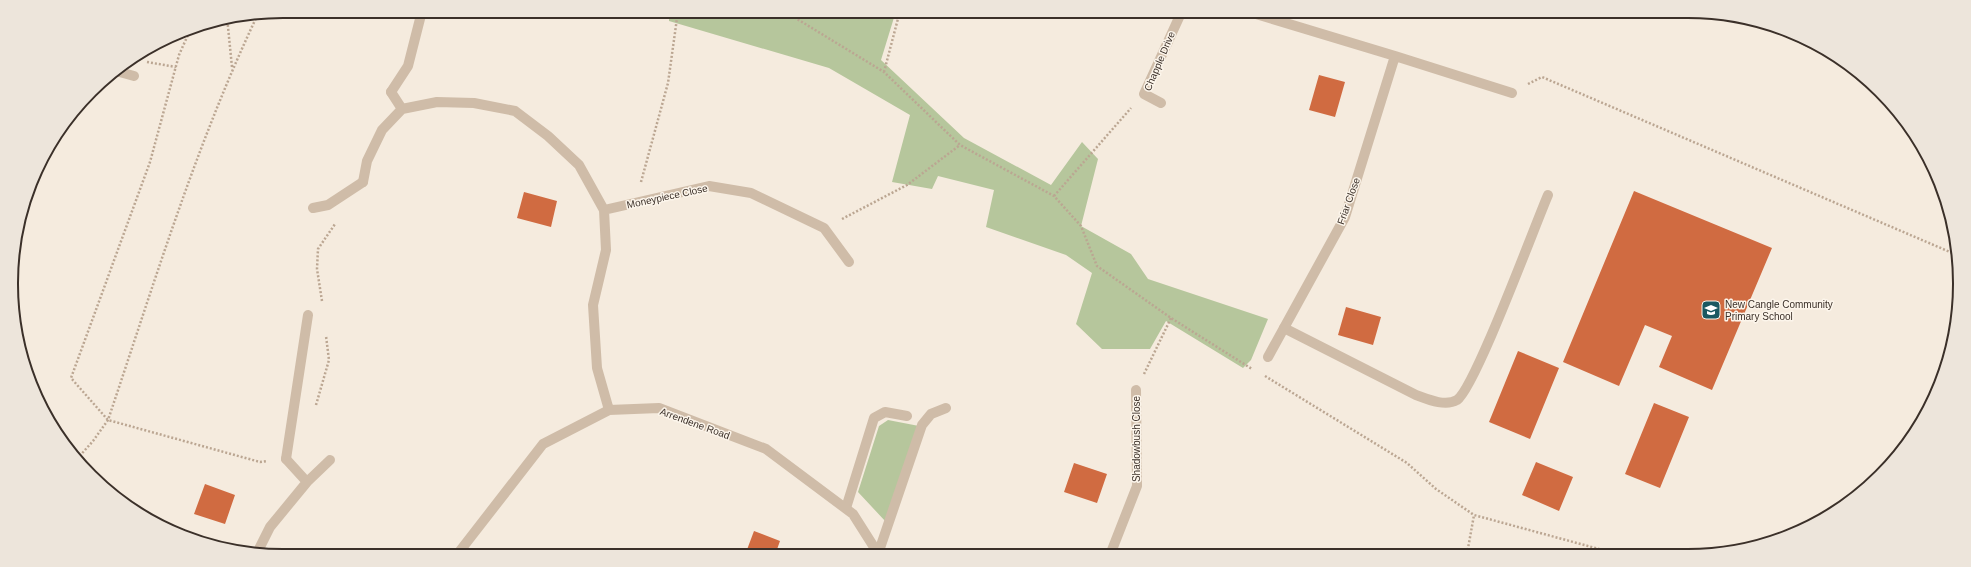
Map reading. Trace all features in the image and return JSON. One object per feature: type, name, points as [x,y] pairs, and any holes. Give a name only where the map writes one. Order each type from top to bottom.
[{"type":"street","points":[[402,109],[391,92],[408,66],[420,18]]},
{"type":"street","name":"Chapple Drive","points":[[1161,103],[1144,94],[1179,18]]},
{"type":"street","points":[[1269,18],[1512,93]]},
{"type":"street","name":"Friar Close","points":[[1268,357],[1345,217],[1395,56]]},
{"type":"street","points":[[122,73],[134,76]]},
{"type":"street","points":[[313,208],[328,205],[363,182],[367,161],[382,130],[402,109],[437,102],[474,103],[515,111],[548,136],[579,165],[604,210],[606,250],[593,305],[597,368],[609,410]]},
{"type":"street","name":"Moneypiece Close","points":[[604,210],[709,186],[751,193],[824,228],[849,262]]},
{"type":"street","points":[[1284,328],[1416,395],[1438,401],[1447,402],[1456,400],[1463,394],[1478,365],[1548,195]]},
{"type":"street","points":[[307,482],[286,460],[308,315]]},
{"type":"street","name":"Shadowbush Close","points":[[1112,549],[1137,486],[1136,390]]},
{"type":"street","name":"Arrendene Road","points":[[461,549],[543,444],[609,410],[659,408],[766,449],[853,514],[875,549]]},
{"type":"street","points":[[881,549],[922,425],[931,414],[946,408]]},
{"type":"street","points":[[846,508],[874,418],[885,412],[907,416]]},
{"type":"street","points":[[260,548],[270,526],[307,482],[330,460]]},
{"type":"path","points":[[644,201],[641,183],[668,82],[677,18]]},
{"type":"path","points":[[798,18],[884,72],[960,146],[1054,196],[1081,226],[1097,266],[1171,318],[1406,463],[1436,489],[1474,515],[1595,549]]},
{"type":"path","points":[[884,72],[898,18]]},
{"type":"path","points":[[81,455],[94,441],[108,420],[197,156],[232,68],[255,20]]},
{"type":"path","points":[[228,24],[232,68]]},
{"type":"path","points":[[188,36],[176,67],[150,162],[71,378],[108,420],[260,462],[286,460]]},
{"type":"path","points":[[142,61],[176,67]]},
{"type":"path","points":[[1512,93],[1542,77],[1951,253]]},
{"type":"path","points":[[1054,196],[1144,94]]},
{"type":"path","points":[[824,228],[907,185],[960,146]]},
{"type":"path","points":[[1136,390],[1171,318]]},
{"type":"path","points":[[1468,549],[1474,515]]},
{"type":"green space","points":[[669,18],[894,18],[881,60],[964,138],[1051,185],[1082,142],[1098,159],[1081,226],[1131,254],[1148,279],[1268,319],[1251,360],[1243,368],[1166,321],[1150,349],[1102,349],[1076,324],[1092,273],[1066,255],[986,227],[994,190],[938,176],[932,189],[892,182],[910,115],[829,68],[669,21]]},
{"type":"green space","points":[[888,420],[919,426],[886,522],[858,492],[879,426]]},
{"type":"building","points":[[1319,75],[1345,82],[1335,117],[1309,110]]},
{"type":"building","points":[[1634,191],[1772,248],[1712,390],[1659,367],[1672,336],[1645,325],[1619,386],[1563,362]]},
{"type":"building","points":[[524,192],[557,201],[551,227],[517,218]]},
{"type":"building","points":[[1346,307],[1381,317],[1373,345],[1338,335]]},
{"type":"building","points":[[1518,351],[1559,368],[1530,439],[1489,422]]},
{"type":"building","points":[[1654,403],[1689,417],[1660,488],[1625,474]]},
{"type":"building","points":[[1536,462],[1573,477],[1559,511],[1522,495]]},
{"type":"building","points":[[1074,463],[1107,474],[1097,503],[1064,492]]},
{"type":"building","points":[[205,484],[235,495],[225,524],[194,514]]},
{"type":"building","points":[[754,531],[780,541],[777,549],[747,549]]},
{"type":"place","name":"New Cangle Community Primary School","points":[[1711,310]]}]
